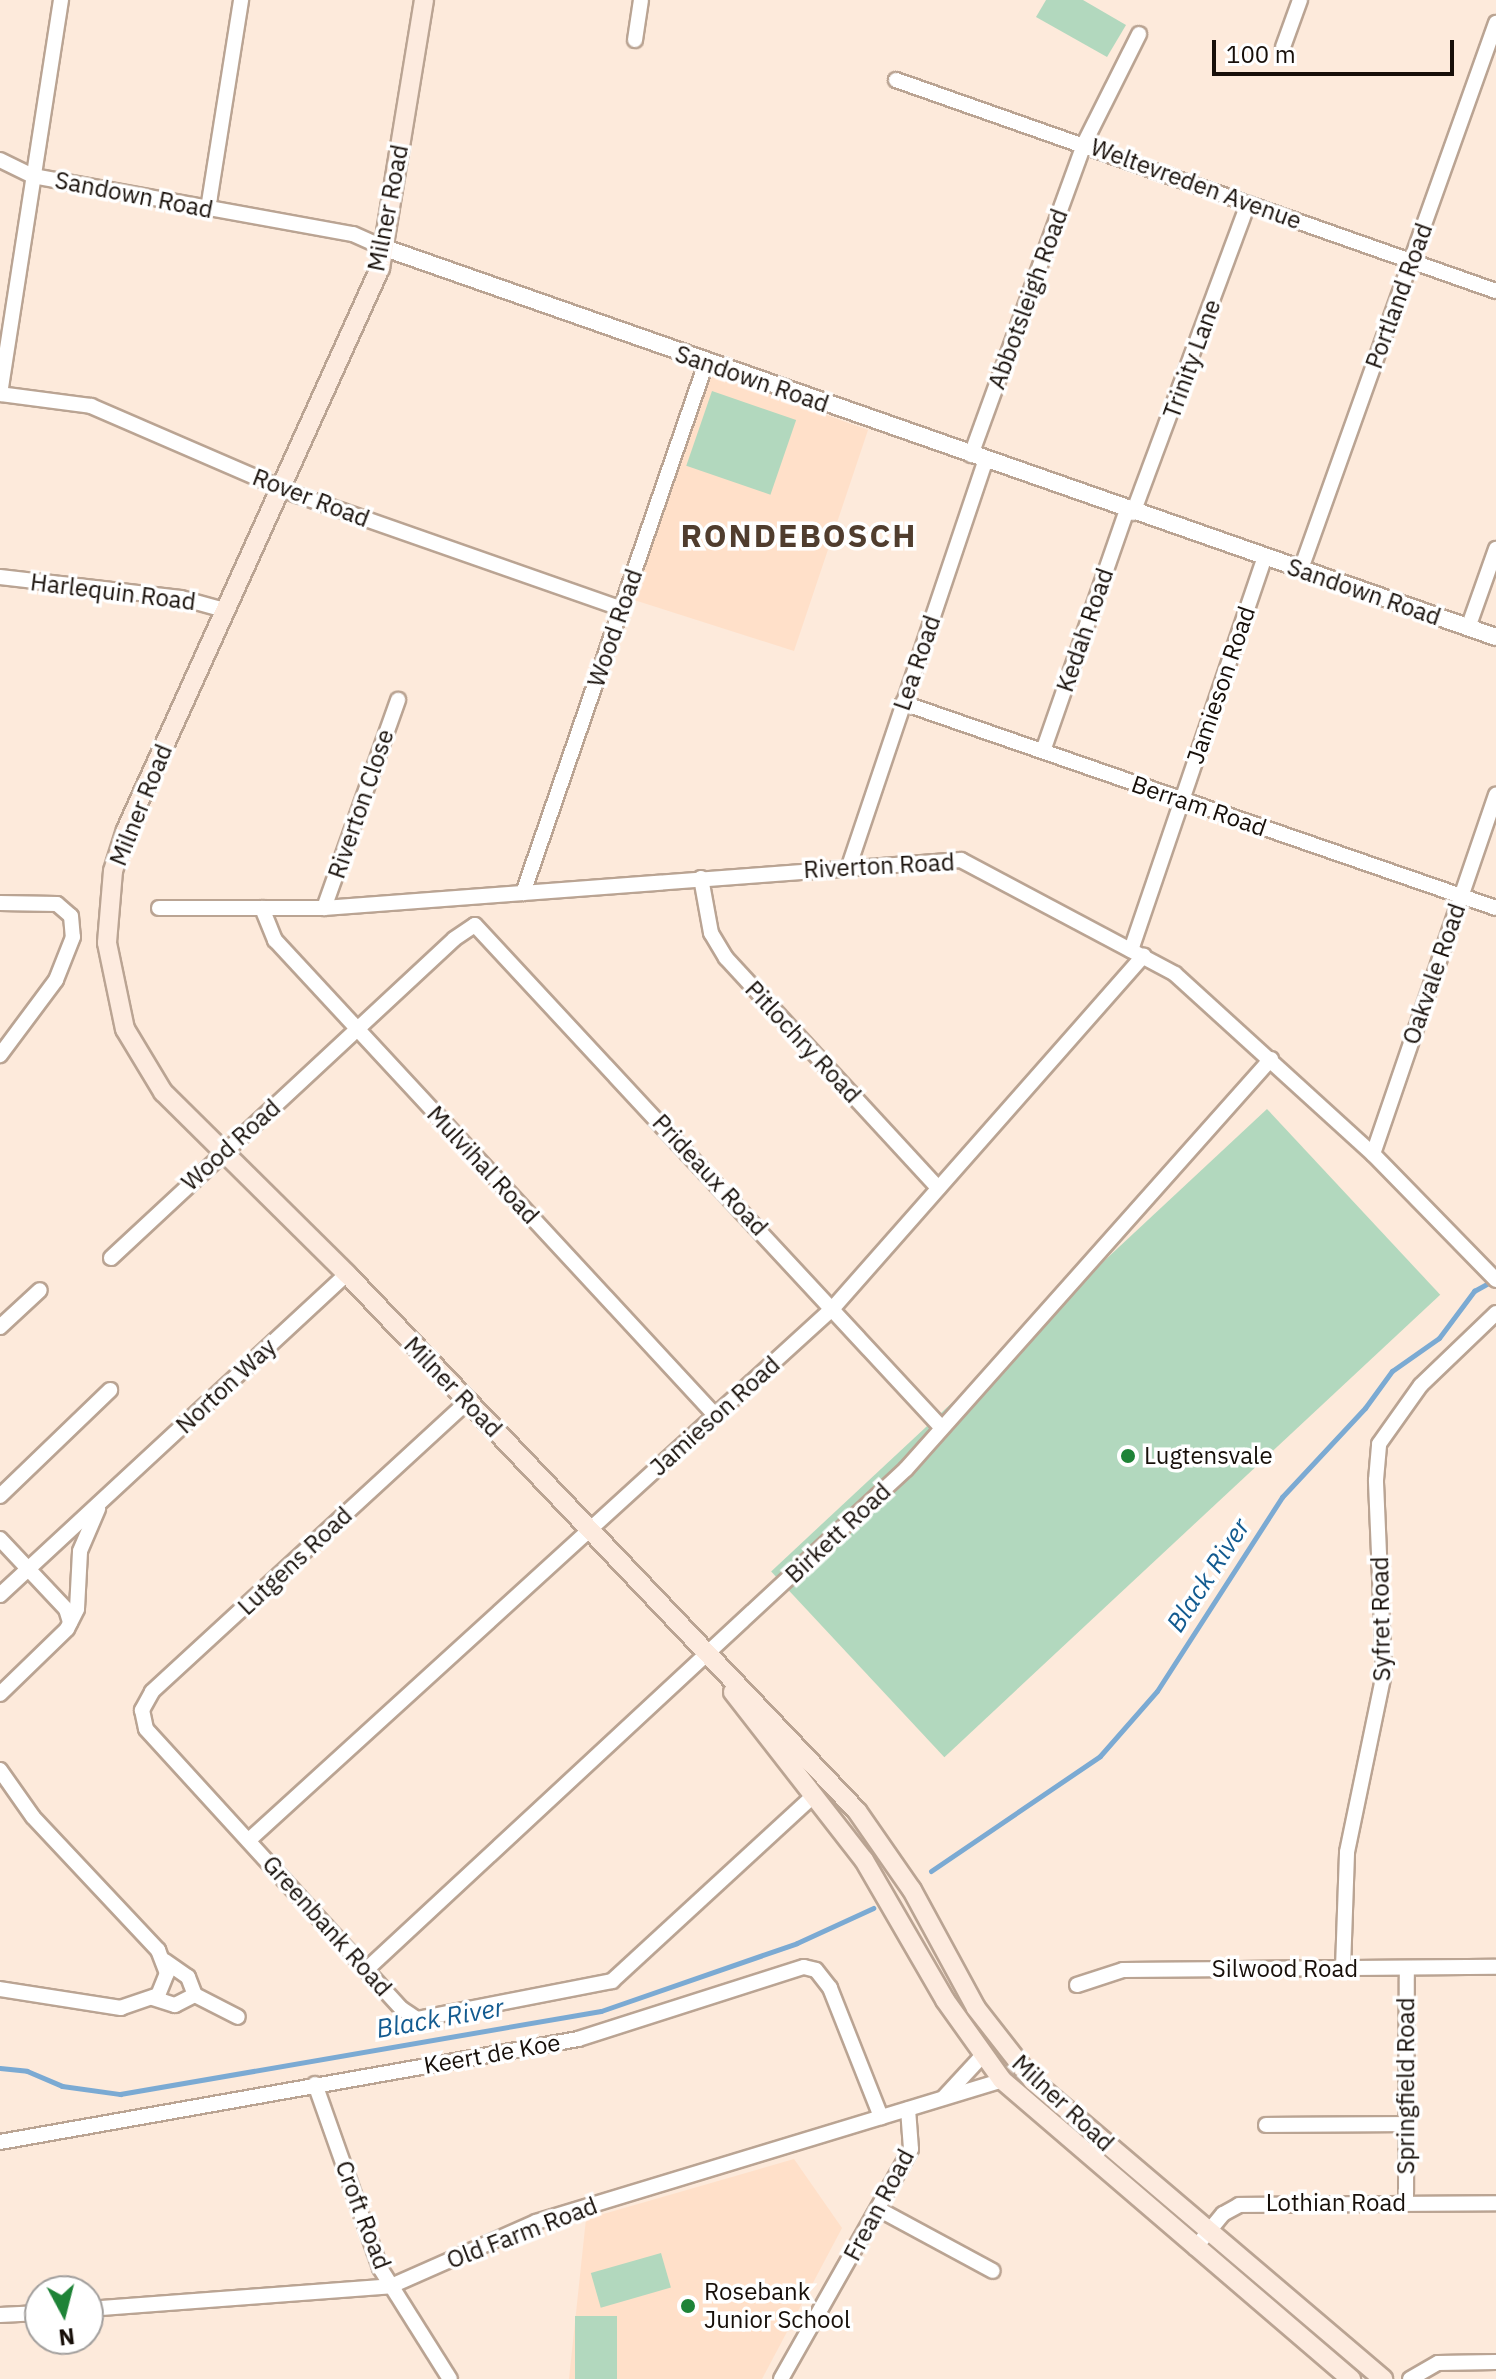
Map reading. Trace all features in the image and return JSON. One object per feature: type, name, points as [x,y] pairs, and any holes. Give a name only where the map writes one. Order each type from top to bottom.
[{"type":"main road","name":"Milner Road","points":[[424,0],[385,248],[126,830],[113,871],[106,925],[116,1002],[134,1046],[163,1092],[347,1274],[710,1660],[776,1723],[885,1846],[970,2000],[1020,2068],[1383,2379]]},
{"type":"main road","name":"Milner Road","points":[[710,1660],[864,1860],[982,2056],[1002,2080],[1351,2379]]},
{"type":"street","points":[[0,394],[61,0]]},
{"type":"street","points":[[208,209],[241,0]]},
{"type":"street","points":[[635,40],[641,0]]},
{"type":"street","points":[[1283,47],[1300,0]]},
{"type":"street","name":"Portland Road","points":[[1301,569],[1496,23]]},
{"type":"street","name":"Abbotsleigh Road","points":[[979,458],[1084,144],[1139,34]]},
{"type":"street","name":"Weltevreden Avenue","points":[[896,80],[1496,291]]},
{"type":"street","name":"Sandown Road","points":[[0,160],[33,176],[353,234],[706,363],[1496,637]]},
{"type":"street","name":"Trinity Lane","points":[[1130,511],[1248,204]]},
{"type":"street","name":"Wood Road","points":[[523,893],[706,363]]},
{"type":"street","name":"Rover Road","points":[[0,394],[91,406],[280,487],[622,609]]},
{"type":"street","name":"Lea Road","points":[[849,866],[979,458]]},
{"type":"street","name":"Kedah Road","points":[[1043,751],[1130,511]]},
{"type":"street","points":[[1468,628],[1496,549]]},
{"type":"street","name":"Jamieson Road","points":[[249,1840],[833,1308],[1138,952],[1182,800],[1265,557]]},
{"type":"street","name":"Harlequin Road","points":[[0,577],[195,600],[225,610]]},
{"type":"street","name":"Riverton Close","points":[[324,908],[398,700]]},
{"type":"street","name":"Berram Road","points":[[903,703],[1496,908]]},
{"type":"street","name":"Oakvale Road","points":[[1373,1154],[1496,794]]},
{"type":"street","name":"Riverton Road","points":[[159,908],[324,908],[849,866],[961,860],[1138,952],[1207,1000],[1373,1154],[1496,1280]]},
{"type":"street","name":"Pitlochry Road","points":[[701,878],[711,933],[726,958],[938,1188]]},
{"type":"street","points":[[474,898],[475,925]]},
{"type":"street","points":[[0,903],[57,904],[66,909],[73,925],[65,965],[0,1055]]},
{"type":"street","name":"Mulvihal Road","points":[[262,908],[275,940],[715,1415]]},
{"type":"street","name":"Wood Road","points":[[111,1258],[454,939],[475,925]]},
{"type":"street","name":"Prideaux Road","points":[[475,925],[942,1428]]},
{"type":"street","name":"Birkett Road","points":[[367,1969],[710,1660],[906,1469],[1271,1059]]},
{"type":"street","name":"Norton Way","points":[[2,1587],[28,1569],[347,1274]]},
{"type":"street","points":[[0,1327],[40,1290]]},
{"type":"street","name":"Syfret Road","points":[[1343,1968],[1347,1852],[1384,1673],[1376,1480],[1379,1444],[1411,1396],[1496,1313]]},
{"type":"street","points":[[0,1496],[110,1390]]},
{"type":"street","name":"Lutgens Road","points":[[146,1729],[142,1710],[152,1692],[467,1402]]},
{"type":"street","points":[[0,1694],[62,1636],[70,1622],[78,1595],[80,1551],[104,1498]]},
{"type":"street","points":[[0,1539],[58,1601],[70,1622]]},
{"type":"street","points":[[58,1601],[78,1595]]},
{"type":"street","name":"Greenbank Road","points":[[146,1729],[417,2019],[612,1981],[814,1795]]},
{"type":"street","points":[[0,1770],[33,1817],[165,1961],[188,1977],[195,1995],[238,2017]]},
{"type":"street","points":[[0,1989],[49,1993],[110,2008],[136,2007],[153,1998],[165,1985],[165,1961]]},
{"type":"street","name":"Keert de Koe","points":[[0,2142],[578,2039],[804,1967],[816,1970],[830,1988],[881,2117]]},
{"type":"street","name":"Silwood Road","points":[[1077,1985],[1123,1970],[1496,1967]]},
{"type":"street","name":"Springfield Road","points":[[1406,2203],[1407,1968]]},
{"type":"street","points":[[153,1998],[175,2005],[195,1995]]},
{"type":"street","name":"Old Farm Road","points":[[945,2096],[982,2056]]},
{"type":"street","name":"Old Farm Road","points":[[104,2308],[391,2286],[536,2222],[1002,2080]]},
{"type":"street","name":"Croft Road","points":[[315,2084],[375,2255],[450,2379]]},
{"type":"street","name":"Frean Road","points":[[781,2379],[880,2210],[911,2149],[908,2109]]},
{"type":"street","points":[[1266,2125],[1406,2124]]},
{"type":"street","name":"Lothian Road","points":[[1195,2248],[1232,2207],[1251,2203],[1496,2203]]},
{"type":"street","points":[[880,2210],[993,2271]]},
{"type":"street","points":[[0,2315],[24,2314]]},
{"type":"street","points":[[1410,2379],[1443,2362],[1496,2362]]},
{"type":"shaded area","points":[[716,375],[868,430],[794,651],[631,599],[707,380]]},
{"type":"shaded area","name":"Rosebank Junior School","points":[[794,2159],[842,2228],[762,2379],[569,2379],[586,2219]]},
{"type":"green space","points":[[1046,0],[1083,0],[1126,25],[1107,57],[1036,17]]},
{"type":"green space","points":[[712,391],[796,420],[770,495],[686,466]]},
{"type":"green space","name":"Lugtensvale","points":[[1267,1109],[1440,1295],[944,1757],[771,1571]]},
{"type":"green space","points":[[661,2253],[671,2288],[601,2308],[591,2273]]},
{"type":"green space","points":[[575,2316],[617,2316],[617,2379],[575,2379]]},
{"type":"waterway","name":"Black River","points":[[931,1871],[1100,1756],[1157,1691],[1282,1497],[1365,1408],[1392,1371],[1439,1338],[1474,1291],[1492,1281]]},
{"type":"waterway","name":"Black River","points":[[0,2068],[27,2071],[62,2086],[120,2094],[601,2011],[797,1943],[873,1908]]},
{"type":"place","name":"Lugtensvale","points":[[1128,1456]]},
{"type":"place","name":"Rosebank Junior School","points":[[688,2306]]},
{"type":"district","name":"RONDEBOSCH","points":[[799,535]]}]
